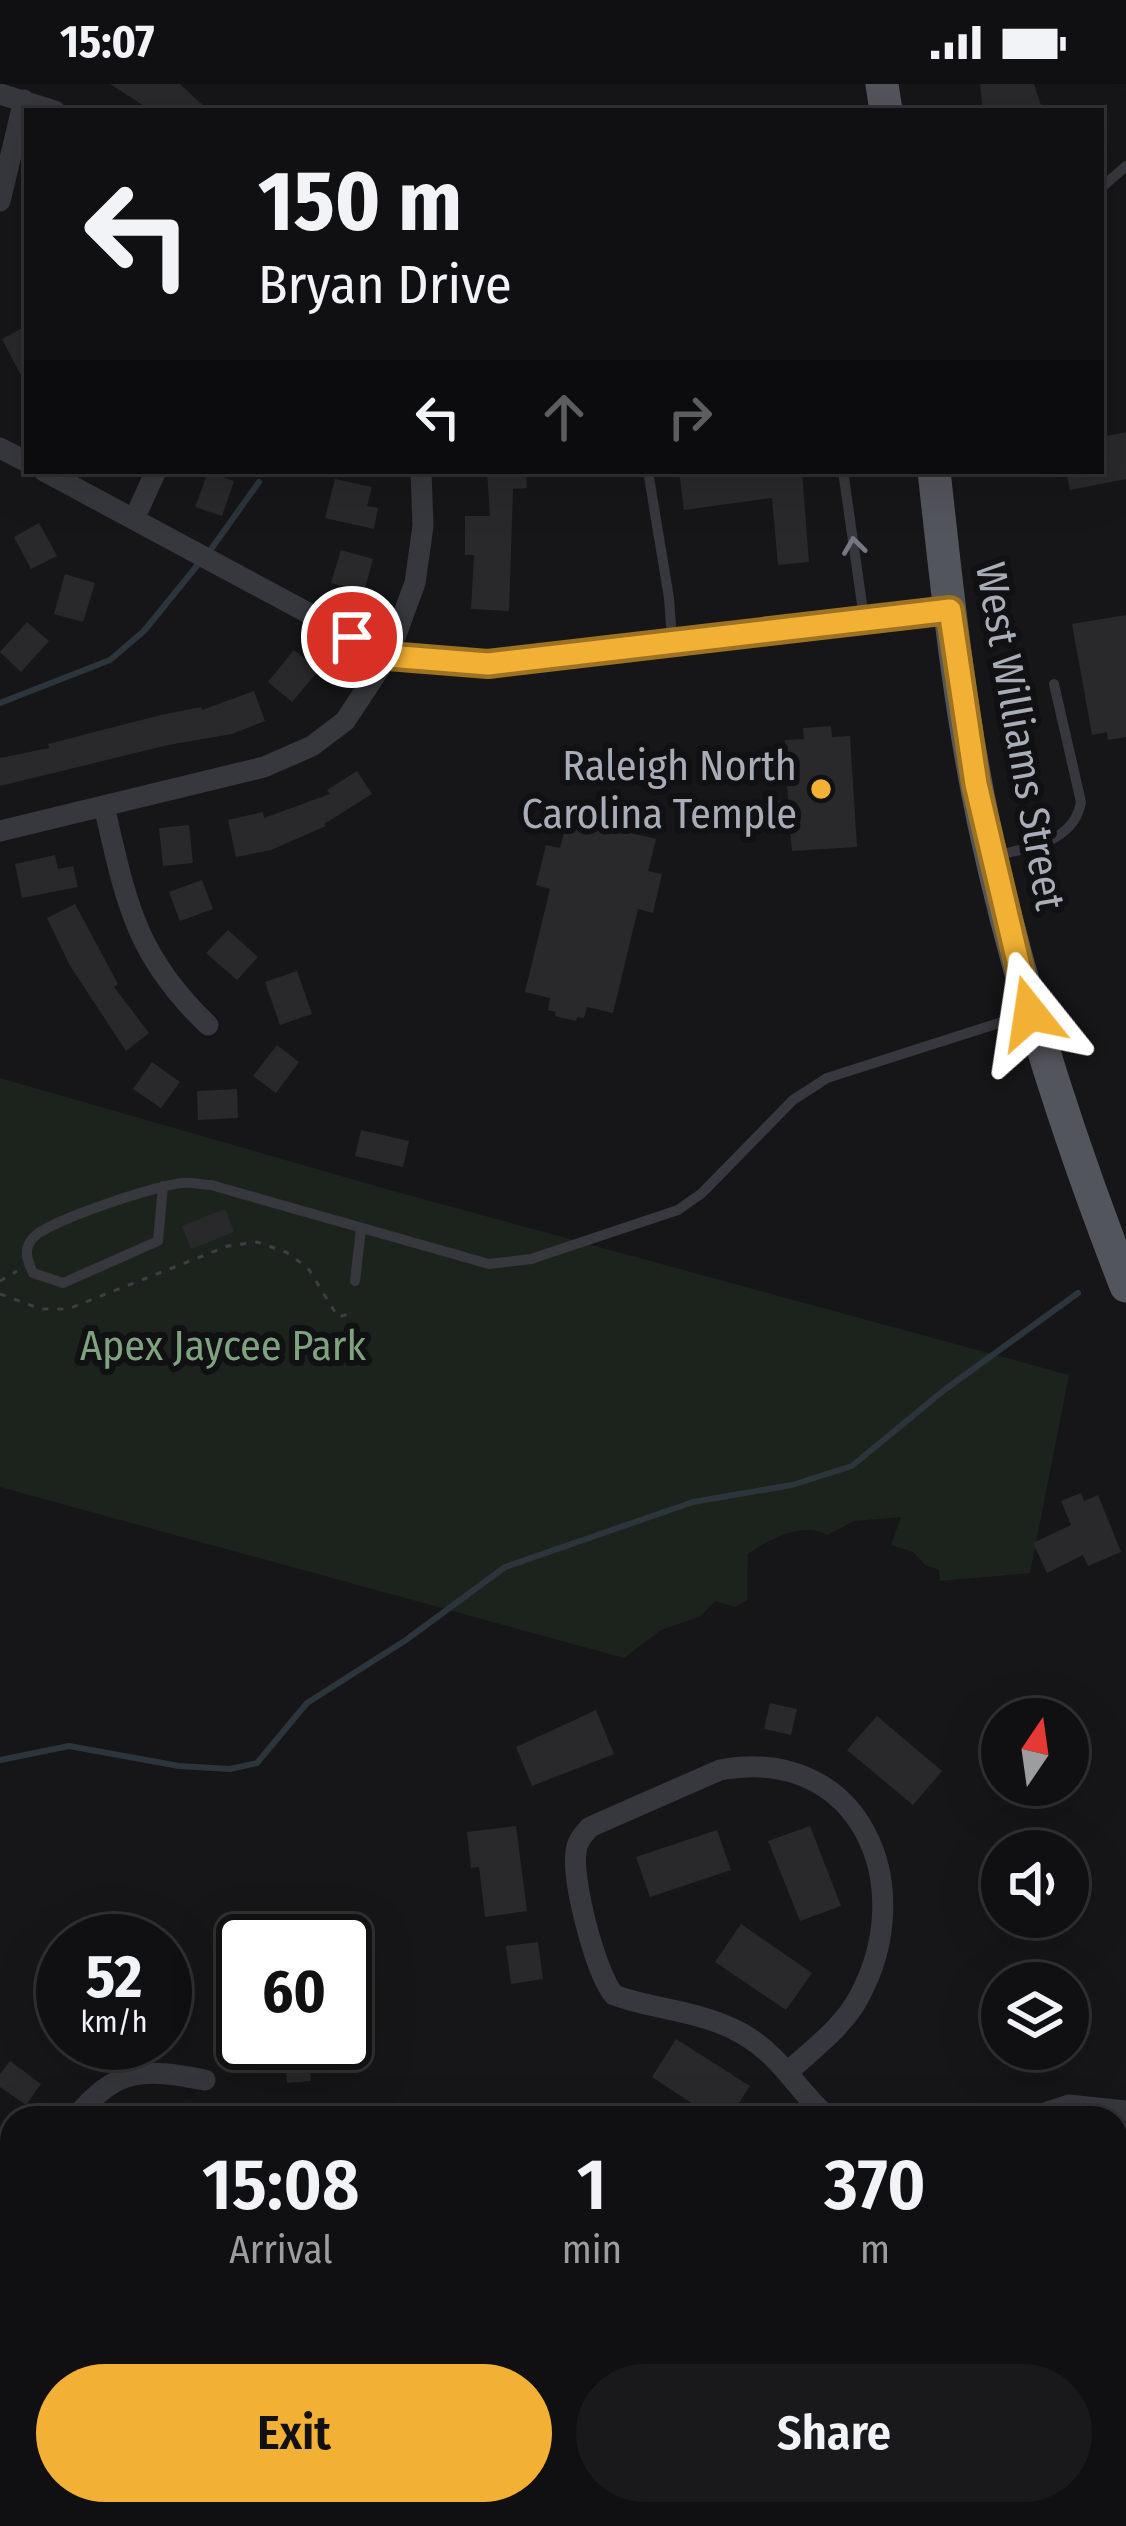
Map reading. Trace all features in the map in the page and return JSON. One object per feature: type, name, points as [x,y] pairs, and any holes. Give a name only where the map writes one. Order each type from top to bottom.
[{"type":"main road","name":"West Williams Street","points":[[934,474],[966,728],[992,857],[1030,1013],[1126,1286]]},
{"type":"street","points":[[0,94],[47,108]]},
{"type":"street","points":[[0,201],[24,100]]},
{"type":"street","points":[[50,474],[388,656],[488,664],[950,610]]},
{"type":"street","points":[[135,518],[155,474]]},
{"type":"street","points":[[0,831],[264,767],[301,752],[345,721],[388,656],[421,554],[422,474]]},
{"type":"street","points":[[104,806],[126,901],[142,942],[182,1000],[208,1024]]},
{"type":"street","points":[[789,2071],[851,2011],[862,1993],[878,1940],[885,1889],[872,1843],[851,1808],[806,1776],[742,1766],[720,1770],[590,1826],[579,1840],[576,1867],[597,1969],[614,1995],[726,2026],[789,2071],[819,2106]]},
{"type":"street","points":[[85,2106],[121,2077],[155,2070],[205,2080]]},
{"type":"lane","points":[[648,474],[672,640]]},
{"type":"lane","points":[[843,474],[864,622]]},
{"type":"lane","points":[[992,857],[1059,836],[1078,816],[1081,802],[1054,684]]},
{"type":"lane","points":[[163,1186],[158,1241],[63,1283],[33,1273],[26,1255],[28,1245],[43,1229],[163,1186],[182,1183],[212,1185],[489,1264],[531,1259],[678,1210],[702,1193],[793,1100],[827,1078],[1030,1013]]},
{"type":"lane","points":[[355,1281],[361,1229]]},
{"type":"path","points":[[0,1294],[41,1309],[68,1309],[228,1246],[257,1242],[286,1252],[308,1268],[338,1317],[352,1312]]},
{"type":"path","points":[[0,1281],[19,1270]]},
{"type":"green space","name":"Apex Jaycee Park","points":[[0,1078],[386,1189],[1069,1375],[1030,1573],[940,1581],[939,1570],[925,1565],[913,1552],[891,1545],[901,1517],[854,1521],[827,1535],[797,1531],[748,1554],[747,1600],[735,1607],[715,1601],[701,1616],[661,1630],[624,1658],[0,1487]]},
{"type":"building","points":[[110,84],[180,84],[206,108],[147,108]]},
{"type":"building","points":[[980,84],[1034,84],[1042,108],[983,108]]},
{"type":"building","points":[[22,328],[24,381],[2,339]]},
{"type":"building","points":[[1126,432],[1126,479],[1070,490],[1067,474],[1104,474],[1104,436]]},
{"type":"building","points":[[207,474],[234,481],[222,516],[195,507]]},
{"type":"building","points":[[487,474],[526,474],[527,488],[513,489],[509,611],[471,609],[474,555],[465,555],[465,516],[490,516]]},
{"type":"building","points":[[679,474],[802,474],[809,562],[778,565],[772,498],[684,510]]},
{"type":"building","points":[[335,479],[372,487],[367,506],[378,508],[374,529],[325,518]]},
{"type":"building","points":[[39,523],[57,556],[31,569],[14,537]]},
{"type":"building","points":[[341,550],[373,559],[364,592],[331,583]]},
{"type":"building","points":[[65,574],[95,583],[83,622],[54,614]]},
{"type":"building","points":[[1126,615],[1126,737],[1108,740],[1107,732],[1092,735],[1072,624]]},
{"type":"building","points":[[27,622],[49,641],[21,672],[0,652]]},
{"type":"building","points":[[294,650],[319,670],[292,702],[268,682]]},
{"type":"building","points":[[254,691],[265,721],[232,734],[0,786],[0,758],[161,715],[202,710]]},
{"type":"building","name":"Raleigh North Carolina Temple","points":[[831,726],[832,737],[850,736],[857,847],[792,851],[789,821],[776,821],[775,801],[788,800],[785,740],[804,739],[803,728]]},
{"type":"building","points":[[357,771],[372,794],[326,826],[271,850],[236,857],[228,820],[263,812],[264,818],[330,794],[327,790]]},
{"type":"building","points":[[597,807],[635,816],[631,833],[656,839],[648,871],[662,874],[653,913],[638,909],[613,1013],[587,1007],[584,1018],[576,1021],[548,1010],[550,998],[525,992],[550,889],[536,885],[546,845],[560,848],[568,817],[594,823]]},
{"type":"building","points":[[189,825],[193,863],[163,866],[159,828]]},
{"type":"building","points":[[55,855],[58,869],[73,866],[78,887],[22,898],[15,864]]},
{"type":"building","points":[[202,880],[213,909],[180,921],[169,892]]},
{"type":"building","points":[[75,904],[118,984],[114,987],[149,1033],[126,1051],[69,964],[47,918]]},
{"type":"building","points":[[228,930],[258,957],[237,980],[206,953]]},
{"type":"building","points":[[297,971],[312,1014],[280,1025],[265,982]]},
{"type":"building","points":[[277,1045],[299,1062],[276,1093],[253,1076]]},
{"type":"building","points":[[152,1062],[180,1082],[161,1108],[133,1089]]},
{"type":"building","points":[[237,1089],[238,1118],[198,1120],[197,1091]]},
{"type":"building","points":[[361,1130],[409,1141],[403,1167],[355,1156]]},
{"type":"building","points":[[225,1209],[234,1232],[191,1249],[182,1226]]},
{"type":"building","points":[[1081,1493],[1084,1501],[1098,1495],[1121,1552],[1088,1566],[1083,1555],[1047,1573],[1033,1543],[1071,1525],[1061,1501]]},
{"type":"building","points":[[770,1703],[797,1709],[791,1735],[764,1729]]},
{"type":"building","points":[[596,1710],[614,1754],[532,1786],[516,1747]]},
{"type":"building","points":[[877,1716],[942,1771],[913,1805],[847,1750]]},
{"type":"building","points":[[516,1826],[527,1911],[485,1917],[479,1867],[471,1868],[467,1832]]},
{"type":"building","points":[[810,1826],[841,1906],[800,1921],[768,1841]]},
{"type":"building","points":[[717,1830],[731,1870],[650,1897],[636,1857]]},
{"type":"building","points":[[741,1924],[812,1973],[786,2010],[715,1962]]},
{"type":"building","points":[[538,1942],[543,1979],[511,1984],[506,1946]]},
{"type":"building","points":[[676,2039],[750,2086],[737,2106],[696,2106],[652,2077]]},
{"type":"building","points":[[10,2061],[41,2084],[26,2105],[0,2087],[0,2074]]},
{"type":"building","points":[[286,2070],[310,2070],[311,2081],[287,2083]]},
{"type":"waterway","points":[[209,552],[259,482]]},
{"type":"waterway","points":[[0,703],[110,660],[144,631],[200,562]]},
{"type":"waterway","points":[[0,1760],[69,1746],[179,1766],[230,1769],[257,1763],[307,1703],[406,1640],[505,1567],[693,1502],[792,1485],[852,1466],[943,1391],[1078,1293]]},
{"type":"place","name":"Raleigh North Carolina Temple","points":[[821,789]]},
{"type":"route","points":[[352,637],[388,656],[488,664],[950,610],[976,784],[1030,1013]]}]
